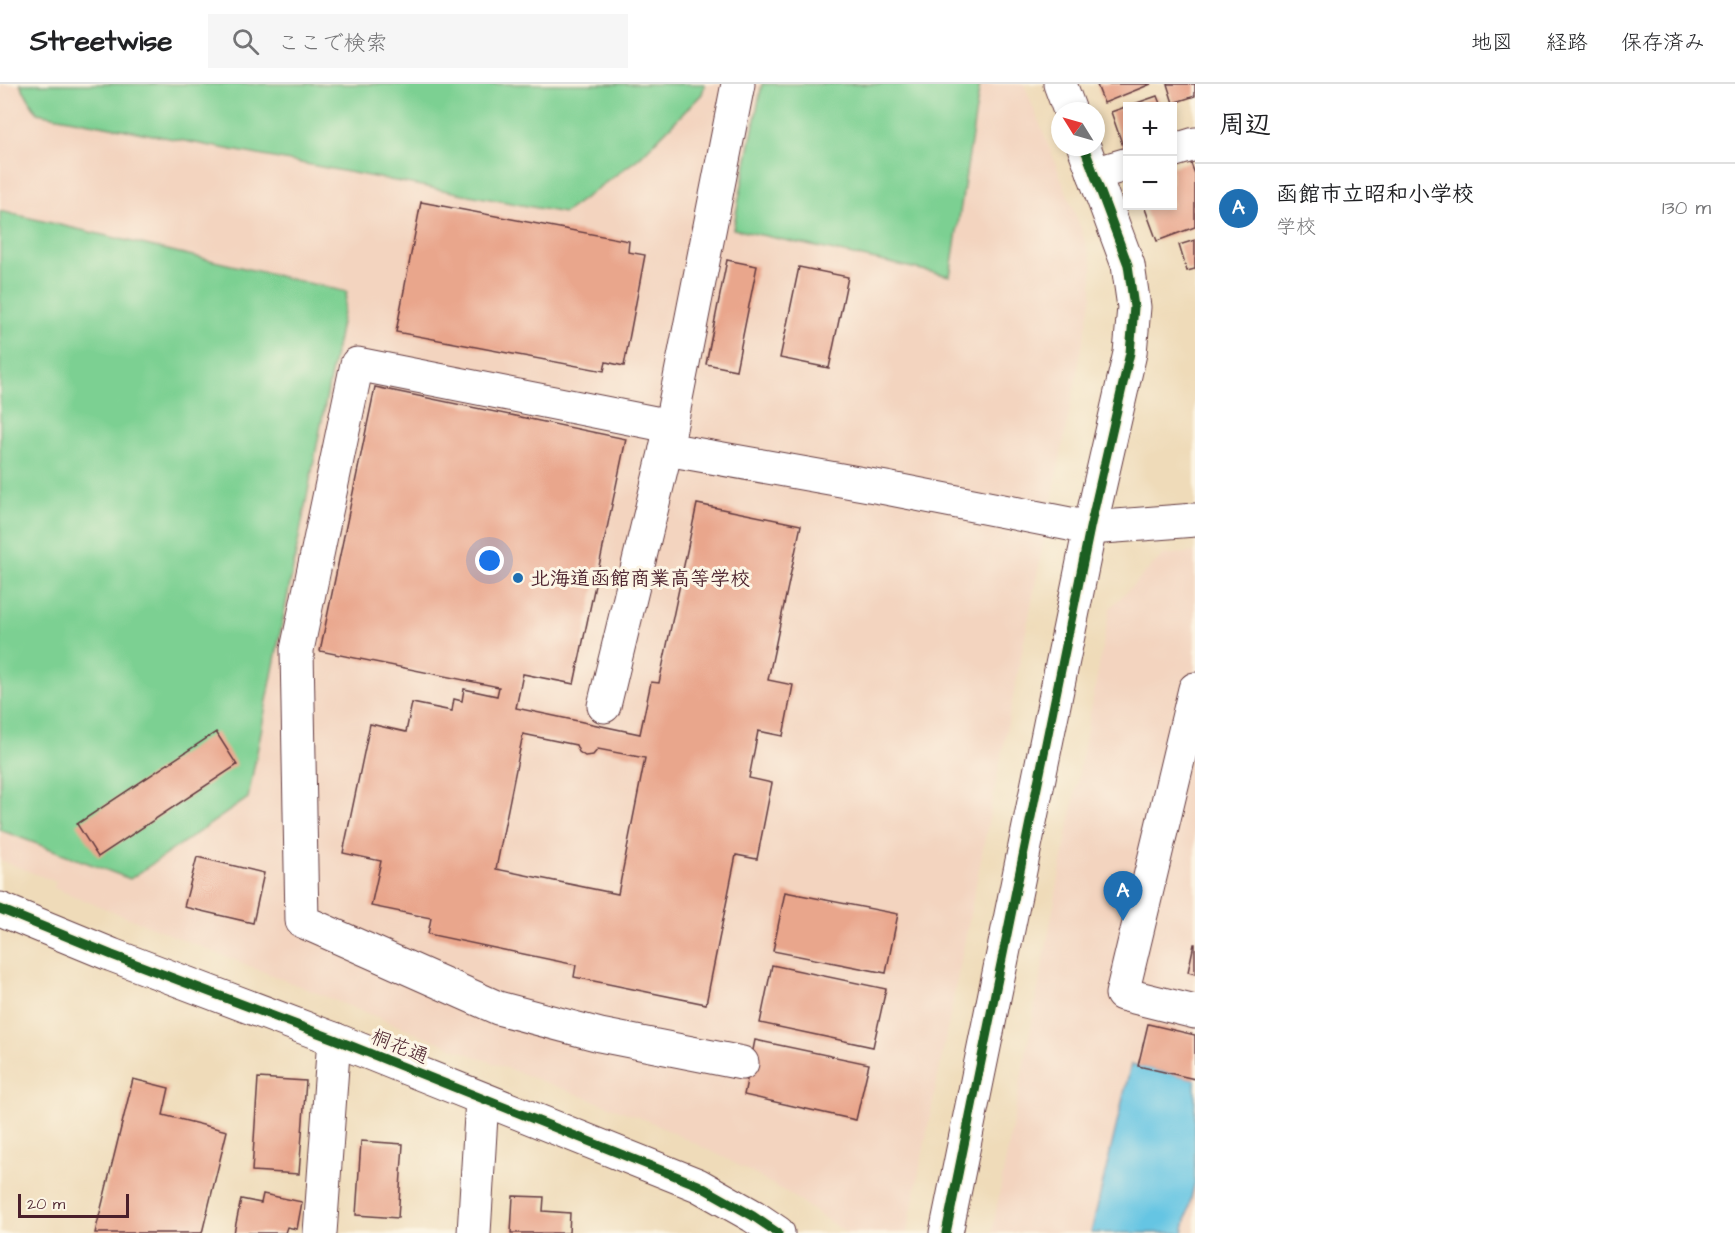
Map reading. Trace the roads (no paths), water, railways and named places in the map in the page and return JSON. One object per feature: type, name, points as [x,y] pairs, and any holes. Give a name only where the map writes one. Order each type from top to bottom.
[{"type":"street","points":[[604,706],[668,438],[738,84]]},
{"type":"street","points":[[1060,84],[1067,102]]},
{"type":"street","points":[[1177,150],[1195,144]]},
{"type":"street","points":[[946,1233],[1090,528],[1130,353],[1134,307],[1128,265],[1089,161],[1123,164]]},
{"type":"street","points":[[742,1063],[600,1035],[498,1008],[302,921],[297,650],[357,364],[668,438],[975,507],[1090,528],[1195,520]]},
{"type":"street","points":[[1195,689],[1184,781],[1122,994],[1195,1012]]},
{"type":"street","name":"桐花通","points":[[0,909],[112,955],[334,1039],[698,1185],[761,1227]]},
{"type":"street","points":[[320,1233],[334,1039]]},
{"type":"street","points":[[474,1233],[482,1099]]},
{"type":"water","points":[[1131,1064],[1195,1079],[1195,1181],[1183,1233],[1091,1233]]},
{"type":"place","name":"北海道函館商業高等学校","points":[[518,578]]},
{"type":"place","name":"函館市立昭和小学校","points":[[1123,921]]}]
